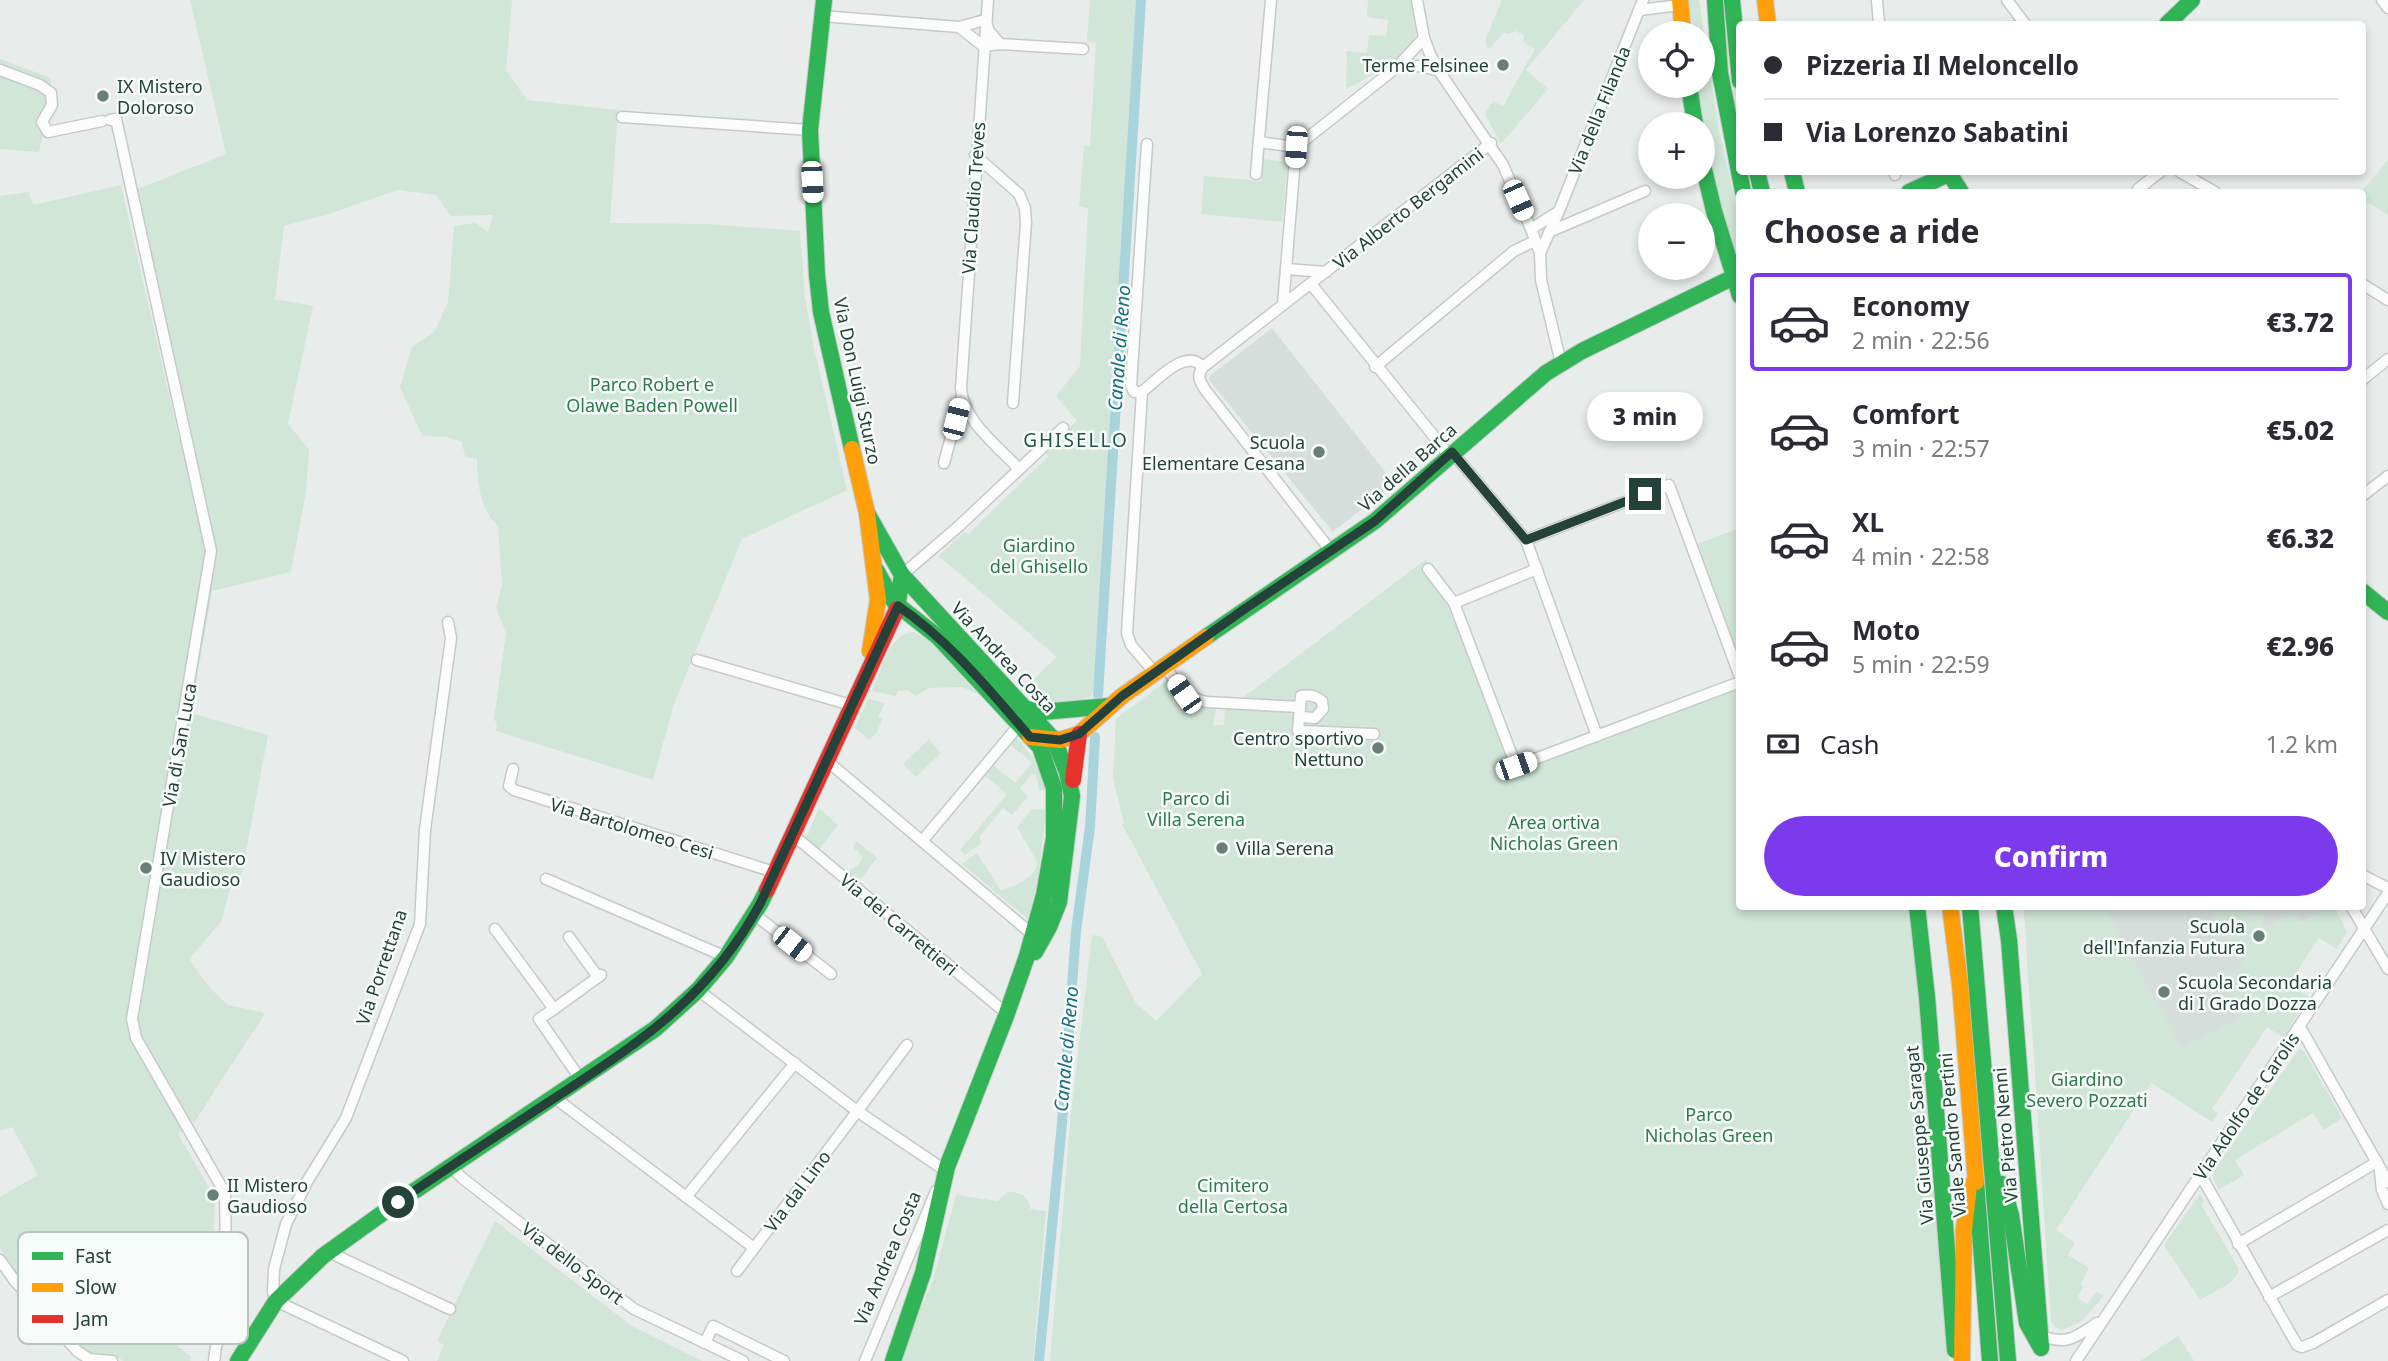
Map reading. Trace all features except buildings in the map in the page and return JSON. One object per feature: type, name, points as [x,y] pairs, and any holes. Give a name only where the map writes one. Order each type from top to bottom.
[{"type":"main road","points":[[1715,0],[1720,73],[1736,156]]},
{"type":"main road","points":[[1732,0],[1736,40]]},
{"type":"main road","points":[[1765,0],[1768,21]]},
{"type":"main road","points":[[2170,21],[2192,0]]},
{"type":"main road","points":[[1680,2],[1682,21]]},
{"type":"main road","name":"Via Don Luigi Sturzo","points":[[823,8],[810,130],[821,312],[867,513],[875,568]]},
{"type":"main road","points":[[1710,189],[1736,276]]},
{"type":"main road","name":"Via della Barca","points":[[1025,731],[1054,740],[1079,734],[1109,706],[1160,669],[1383,515],[1528,387],[1561,363],[1736,276]]},
{"type":"main road","name":"Via Don Luigi Sturzo","points":[[867,513],[902,575]]},
{"type":"main road","points":[[863,678],[876,621],[875,568]]},
{"type":"main road","name":"Via Andrea Costa","points":[[875,568],[898,606],[938,637],[1025,731],[1047,761],[1055,786],[1056,808],[1046,891],[1023,972],[946,1171],[926,1264],[893,1361]]},
{"type":"main road","points":[[238,1361],[276,1301],[333,1248],[655,1029],[698,990],[726,957],[754,914],[775,872],[863,678],[891,625],[898,606],[902,575]]},
{"type":"main road","name":"Via Andrea Costa","points":[[902,575],[1054,740],[1067,772],[1072,796],[1059,902],[1049,927],[1023,972]]},
{"type":"main road","points":[[2366,594],[2388,612]]},
{"type":"main road","name":"Via della Barca","points":[[1026,709],[1043,712],[1109,706]]},
{"type":"main road","name":"Via della Barca","points":[[1047,761],[1060,723],[1088,709]]},
{"type":"main road","points":[[1072,796],[1079,734]]},
{"type":"main road","name":"Via Giuseppe Saragat","points":[[1917,910],[1927,997],[1956,1361]]},
{"type":"main road","name":"Viale Sandro Pertini","points":[[1951,910],[1959,972],[1990,1361]]},
{"type":"main road","points":[[1970,910],[2008,1361]]},
{"type":"main road","name":"Via Pietro Nenni","points":[[2005,910],[2041,1348]]},
{"type":"main road","points":[[1991,1147],[2011,1214],[2027,1323],[2041,1348]]},
{"type":"main road","points":[[1962,1361],[1965,1315],[1963,1218],[1974,1161]]},
{"type":"main road","name":"Via Andrea Costa","points":[[887,1361],[903,1330]]},
{"type":"street","name":"Via Claudio Treves","points":[[944,463],[962,396],[975,155],[988,0]]},
{"type":"street","points":[[1256,174],[1271,0]]},
{"type":"street","points":[[1417,0],[1424,38],[1439,71],[1491,143],[1531,229],[1539,253],[1541,280],[1561,363]]},
{"type":"street","points":[[1877,0],[1879,21]]},
{"type":"street","points":[[2007,0],[2023,21]]},
{"type":"street","points":[[2382,0],[2388,8]]},
{"type":"street","name":"Via della Filanda","points":[[1539,253],[1559,211],[1640,3],[1680,2]]},
{"type":"street","points":[[823,8],[959,27],[985,20],[989,31],[1000,44]]},
{"type":"street","points":[[959,27],[983,46],[1000,44],[1083,49]]},
{"type":"street","points":[[1259,142],[1296,147],[1397,66],[1424,38]]},
{"type":"street","points":[[1397,66],[1421,66],[1439,71]]},
{"type":"street","name":"Via di San Luca","points":[[0,70],[40,85],[51,93],[51,105],[42,122],[48,132],[116,119],[211,551],[132,1019],[136,1038],[225,1193],[226,1232]]},
{"type":"street","points":[[622,117],[810,130]]},
{"type":"street","name":"Via Alberto Bergamini","points":[[1203,368],[1491,143]]},
{"type":"street","points":[[1147,144],[1131,385],[1134,392],[1142,392],[1182,362],[1194,361],[1203,368],[1199,378],[1206,391],[1331,551]]},
{"type":"street","points":[[1283,305],[1296,147]]},
{"type":"street","points":[[975,155],[1019,194],[1025,208],[1013,403]]},
{"type":"street","points":[[2138,189],[2156,175]]},
{"type":"street","points":[[2185,175],[2210,189]]},
{"type":"street","points":[[1549,232],[1645,191]]},
{"type":"street","points":[[1531,229],[1559,211],[1564,218],[1574,222]]},
{"type":"street","points":[[1376,367],[1514,251],[1535,241]]},
{"type":"street","points":[[1286,269],[1326,272]]},
{"type":"street","points":[[1311,284],[1376,367],[1526,540],[1597,736]]},
{"type":"street","points":[[2366,286],[2388,300]]},
{"type":"street","points":[[2366,377],[2388,359]]},
{"type":"street","points":[[1142,392],[1127,633],[1131,645],[1192,699],[1299,712],[1298,731],[1374,734]]},
{"type":"street","points":[[962,396],[971,416],[1020,469]]},
{"type":"street","points":[[902,575],[1063,428]]},
{"type":"street","points":[[2366,493],[2388,476]]},
{"type":"street","points":[[1526,540],[1669,485],[1736,669]]},
{"type":"street","points":[[1428,569],[1454,603],[1516,766],[1736,682]]},
{"type":"street","points":[[1454,603],[1537,569]]},
{"type":"street","name":"Via Porrettana","points":[[276,1301],[273,1292],[274,1269],[286,1224],[308,1180],[346,1118],[420,924],[425,830],[451,638],[449,622]]},
{"type":"street","points":[[697,660],[851,705]]},
{"type":"street","points":[[923,840],[1025,731]]},
{"type":"street","points":[[827,760],[1033,935]]},
{"type":"street","name":"Via Bartolomeo Cesi","points":[[513,769],[509,786],[514,790],[775,872]]},
{"type":"street","name":"Via dei Carrettieri","points":[[792,834],[1006,1013]]},
{"type":"street","points":[[2366,877],[2388,891]]},
{"type":"street","points":[[547,879],[726,957]]},
{"type":"street","name":"Via Adolfo de Carolis","points":[[2076,1361],[2388,891]]},
{"type":"street","points":[[2353,910],[2388,969]]},
{"type":"street","points":[[754,914],[831,974]]},
{"type":"street","points":[[495,929],[554,1009]]},
{"type":"street","points":[[569,937],[600,976],[539,1019],[581,1080]]},
{"type":"street","points":[[698,990],[858,1111],[946,1171]]},
{"type":"street","points":[[2300,1027],[2388,1182]]},
{"type":"street","name":"Via dal Lino","points":[[737,1271],[906,1045]]},
{"type":"street","points":[[687,1196],[795,1063]]},
{"type":"street","points":[[555,1098],[754,1248]]},
{"type":"street","points":[[2378,1164],[2388,1204]]},
{"type":"street","points":[[2238,1244],[2378,1164]]},
{"type":"street","name":"Via dello Sport","points":[[452,1167],[512,1217],[628,1305],[743,1361]]},
{"type":"street","name":"Via Andrea Costa","points":[[865,1361],[922,1219],[946,1171]]},
{"type":"street","points":[[2200,1174],[2295,1343],[2300,1347],[2313,1343],[2388,1300]]},
{"type":"street","points":[[2269,1297],[2388,1230]]},
{"type":"street","points":[[333,1248],[337,1256],[450,1310]]},
{"type":"street","points":[[0,1260],[18,1286]]},
{"type":"street","points":[[276,1301],[403,1361]]},
{"type":"street","name":"Via Adolfo de Carolis","points":[[2041,1348],[2079,1335],[2102,1320]]},
{"type":"street","points":[[705,1343],[713,1326],[778,1360]]},
{"type":"street","points":[[70,1344],[89,1359],[112,1361]]},
{"type":"shaded area","name":"Scuola Elementare Cesana","points":[[1272,328],[1394,483],[1333,532],[1209,380],[1210,376]]},
{"type":"shaded area","name":"Scuola Secondaria di I Grado Dozza","points":[[2084,910],[2212,910],[2266,1009],[2203,1078],[2076,984]]},
{"type":"shaded area","name":"Scuola dell'Infanzia Futura","points":[[2229,910],[2326,910],[2250,949]]},
{"type":"green space","name":"Parco Robert e Olawe Baden Powell","points":[[190,0],[512,0],[506,70],[527,100],[618,110],[610,223],[709,224],[800,231],[805,297],[814,348],[847,490],[742,539],[674,704],[653,780],[496,731],[497,724],[494,719],[506,633],[496,608],[502,585],[498,526],[483,504],[477,459],[465,457],[462,442],[446,437],[422,436],[400,387],[412,347],[435,331],[448,302],[454,226],[476,223],[488,232],[493,215],[450,216],[436,195],[397,190],[332,213],[284,226],[275,299],[313,306],[288,424],[309,449],[306,492],[291,572],[212,591],[191,713],[268,735],[242,873],[231,887],[221,922],[189,959],[210,988],[228,1005],[262,1012],[264,1015],[194,1123],[192,1120],[178,1134],[211,1191],[212,1201],[215,1202],[214,1232],[18,1232],[18,1277],[0,1248],[0,1197],[38,1175],[12,1127],[0,1131],[0,196],[29,192],[33,205],[121,185],[179,438],[189,440],[133,191],[226,154]]},
{"type":"green space","name":"Giardino del Ghisello","points":[[1090,0],[1137,0],[1095,678],[1091,697],[1055,703],[1039,700],[1023,689],[1057,657],[939,556],[964,532],[968,534],[1049,456],[1044,452],[1077,421],[1056,396],[1080,366],[1088,208],[1079,206],[1084,146],[1090,146],[1096,43],[1087,41]]},
{"type":"green space","points":[[1368,0],[1411,0],[1416,34],[1412,44],[1397,60],[1346,89],[1347,51],[1367,53],[1369,35],[1386,36],[1388,20],[1367,17]]},
{"type":"green space","points":[[1502,0],[1584,0],[1526,70],[1548,89],[1501,144],[1485,114],[1493,101],[1503,106],[1535,49],[1523,42],[1524,36],[1516,31],[1504,33],[1490,48],[1487,47],[1485,40]]},
{"type":"green space","points":[[1683,0],[1699,0],[1702,21],[1685,21]]},
{"type":"green space","points":[[0,59],[51,78],[51,99],[39,152],[0,149]]},
{"type":"green space","points":[[1695,98],[1714,98],[1736,205],[1734,261],[1712,189],[1715,189],[1715,112],[1697,112]]},
{"type":"green space","points":[[1263,159],[1288,162],[1282,222],[1201,214],[1204,176],[1261,181]]},
{"type":"green space","points":[[2388,160],[2388,215],[2366,201],[2366,189],[2364,189]]},
{"type":"green space","points":[[1736,529],[1736,649],[1698,544]]},
{"type":"green space","points":[[1426,559],[1493,707],[1516,767],[1510,779],[1517,769],[1736,688],[1736,910],[1911,910],[1922,999],[1935,1213],[1949,1361],[1050,1361],[1071,1113],[1092,935],[1102,937],[1136,1003],[1156,1021],[1202,974],[1122,824],[1124,823],[1113,779],[1116,719],[1166,681],[1186,703],[1216,708],[1213,725],[1224,725],[1225,709]]},
{"type":"green space","points":[[914,632],[928,640],[978,694],[962,687],[929,688],[916,696],[908,690],[898,691],[896,696],[872,691],[892,645],[898,638]]},
{"type":"green space","points":[[868,699],[885,703],[878,717],[882,719],[877,732],[870,740],[855,728]]},
{"type":"green space","points":[[1016,737],[1038,763],[1045,791],[1039,790],[1036,775],[1032,774],[1020,788],[1028,797],[1012,815],[1003,808],[980,836],[981,843],[965,855],[960,850],[1007,794],[984,775],[993,765],[1015,783],[1032,763],[1010,744]]},
{"type":"green space","points":[[929,739],[941,753],[916,777],[903,764]]},
{"type":"green space","points":[[819,808],[838,825],[818,851],[805,840]]},
{"type":"green space","points":[[1032,809],[1046,810],[1038,880],[1028,919],[962,864],[977,853],[1001,891],[1029,877],[1037,862],[1017,827]]},
{"type":"green space","points":[[857,841],[877,858],[857,884],[844,874],[858,865],[863,857],[853,847]]},
{"type":"green space","name":"Giardino Severo Pozzati","points":[[2023,910],[2116,910],[2108,914],[2181,1047],[2241,1017],[2223,978],[2243,967],[2212,910],[2243,910],[2256,916],[2260,911],[2266,916],[2261,922],[2268,928],[2295,913],[2301,923],[2325,910],[2336,910],[2347,932],[2337,949],[2319,938],[2289,984],[2309,997],[2283,1038],[2267,1027],[2212,1109],[2218,1113],[2212,1122],[2151,1083],[2056,1230],[2075,1243],[2068,1255],[2089,1268],[2077,1298],[2087,1304],[2096,1292],[2104,1296],[2082,1321],[2062,1330],[2055,1327],[2051,1320]]},
{"type":"green space","points":[[2299,1049],[2304,1051],[2342,1118],[2324,1130],[2313,1113],[2235,1160],[2244,1175],[2219,1190],[2213,1179],[2215,1169]]},
{"type":"green space","points":[[1008,1192],[1023,1195],[1030,1209],[1046,1211],[1033,1361],[898,1361],[933,1280],[956,1195],[997,1201]]},
{"type":"green space","points":[[2200,1194],[2204,1200],[2202,1206],[2239,1269],[2229,1284],[2200,1300],[2164,1245]]},
{"type":"green space","points":[[495,1221],[632,1326],[702,1361],[437,1361],[444,1345],[437,1341]]},
{"type":"green space","points":[[2178,1336],[2194,1361],[2140,1361]]},
{"type":"green space","points":[[78,1344],[178,1344],[191,1357],[190,1361],[123,1361],[85,1352]]},
{"type":"waterway","name":"Canale di Reno","points":[[1098,695],[1141,0]]},
{"type":"waterway","name":"Canale di Reno","points":[[1039,1361],[1062,1123],[1076,931],[1090,827],[1095,737]]},
{"type":"traffic: fast","points":[[824,0],[810,130],[817,275],[821,312],[852,449]]},
{"type":"traffic: fast","points":[[1715,0],[1720,73],[1736,156]]},
{"type":"traffic: fast","points":[[1732,0],[1736,40]]},
{"type":"traffic: fast","points":[[2170,21],[2192,0]]},
{"type":"traffic: fast","points":[[1691,98],[1693,112]]},
{"type":"traffic: fast","points":[[1740,175],[1742,189]]},
{"type":"traffic: fast","points":[[1758,175],[1761,189]]},
{"type":"traffic: fast","points":[[1793,175],[1796,189]]},
{"type":"traffic: fast","points":[[1916,189],[1946,175]]},
{"type":"traffic: fast","points":[[1950,175],[1959,189]]},
{"type":"traffic: fast","points":[[1709,189],[1736,283]]},
{"type":"traffic: fast","points":[[1206,637],[1375,521],[1546,373],[1582,351],[1736,276]]},
{"type":"traffic: fast","points":[[867,513],[902,575],[897,609]]},
{"type":"traffic: fast","points":[[876,570],[895,603],[938,637],[1040,747],[1054,788],[1054,838],[1044,895],[1027,956],[947,1167],[923,1273],[893,1361]]},
{"type":"traffic: fast","points":[[902,575],[1054,740],[1067,772],[1072,796],[1059,902],[1035,952]]},
{"type":"traffic: fast","points":[[2366,594],[2388,612]]},
{"type":"traffic: fast","points":[[1026,709],[1043,712],[1109,706]]},
{"type":"traffic: fast","points":[[238,1361],[276,1301],[323,1256],[398,1202],[655,1029],[698,990],[726,957],[767,890]]},
{"type":"traffic: fast","points":[[1917,910],[1927,997],[1955,1350]]},
{"type":"traffic: fast","points":[[1970,910],[2008,1361]]},
{"type":"traffic: fast","points":[[2005,910],[2041,1346]]},
{"type":"traffic: fast","points":[[1976,1182],[1990,1361]]},
{"type":"traffic: fast","points":[[2002,1184],[2011,1215],[2027,1323],[2041,1348]]},
{"type":"traffic: slow","points":[[1680,0],[1682,21]]},
{"type":"traffic: slow","points":[[1765,0],[1768,21]]},
{"type":"traffic: slow","points":[[852,449],[867,513],[878,600],[870,651]]},
{"type":"traffic: slow","points":[[1030,737],[1060,740],[1079,734],[1122,696],[1206,637]]},
{"type":"traffic: slow","points":[[1951,910],[1960,984],[1976,1182]]},
{"type":"traffic: slow","points":[[1962,1361],[1964,1229],[1969,1186]]},
{"type":"traffic: jam","points":[[767,890],[897,609]]},
{"type":"traffic: jam","points":[[1073,780],[1079,734]]},
{"type":"place","name":"Terme Felsinee","points":[[1503,65]]},
{"type":"place","name":"IX Mistero Doloroso","points":[[103,96]]},
{"type":"place","name":"Scuola Elementare Cesana","points":[[1319,452]]},
{"type":"place","name":"Centro sportivo Nettuno","points":[[1378,748]]},
{"type":"place","name":"Villa Serena","points":[[1222,848]]},
{"type":"place","name":"IV Mistero Gaudioso","points":[[146,868]]},
{"type":"place","name":"Scuola dell'Infanzia Futura","points":[[2259,936]]},
{"type":"place","name":"Scuola Secondaria di I Grado Dozza","points":[[2164,992]]},
{"type":"place","name":"II Mistero Gaudioso","points":[[213,1195]]},
{"type":"district","name":"GHISELLO","points":[[1076,440]]},
{"type":"route","points":[[398,1202],[655,1029],[710,978],[760,904],[898,606],[938,637],[1030,737],[1045,740],[1066,739],[1079,734],[1109,706],[1202,639],[1359,533],[1399,502],[1452,452],[1526,540],[1645,494]]},
{"type":"park label","name":"Parco di Villa Serena","points":[[1196,808]]},
{"type":"park label","name":"Area ortiva Nicholas Green","points":[[1554,832]]},
{"type":"park label","name":"Parco Nicholas Green","points":[[1709,1124]]},
{"type":"park label","name":"Cimitero della Certosa","points":[[1233,1195]]}]
